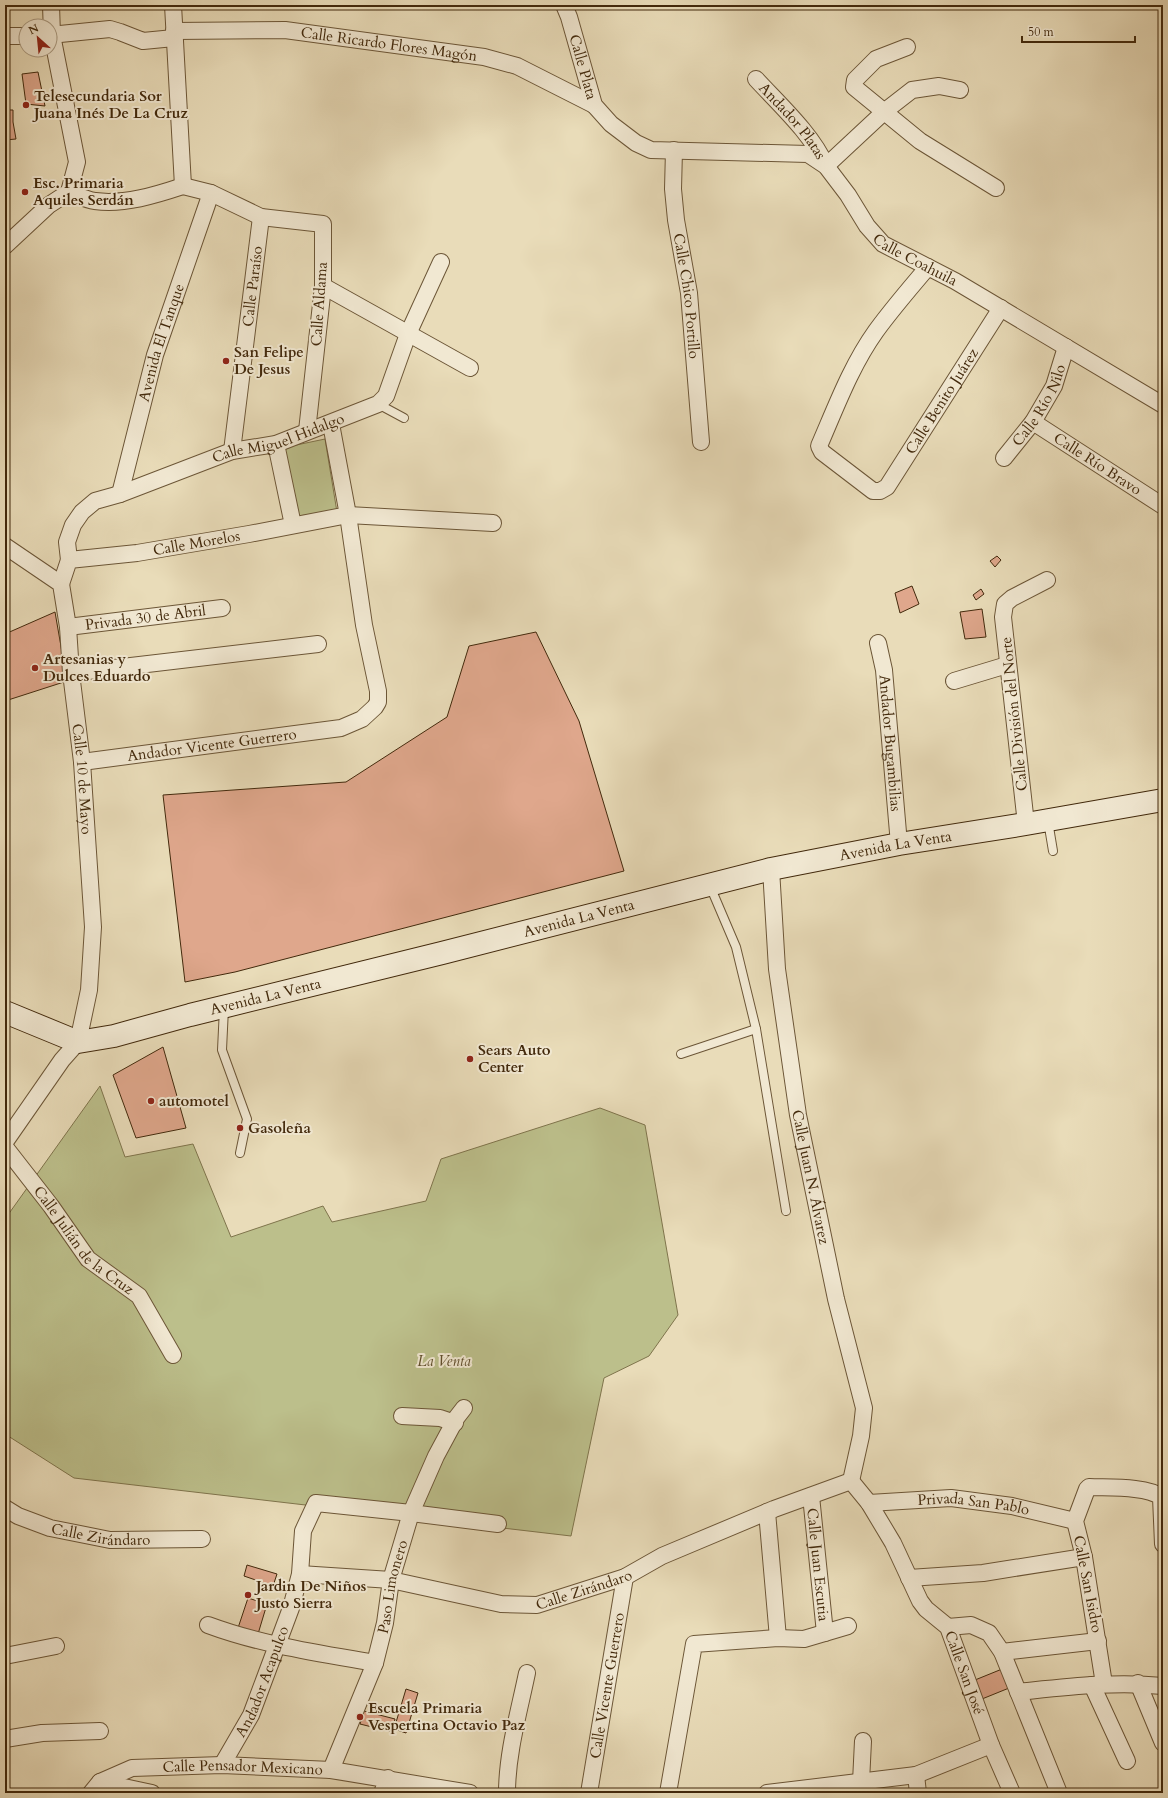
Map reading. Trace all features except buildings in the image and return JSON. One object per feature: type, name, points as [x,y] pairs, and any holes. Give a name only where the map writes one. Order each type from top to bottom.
[{"type":"main road","name":"Avenida La Venta","points":[[78,1042],[114,1036],[190,1014],[442,953],[771,869],[899,844],[1048,821],[1163,800]]},
{"type":"main road","points":[[5,1012],[78,1042]]},
{"type":"street","points":[[51,5],[51,18]]},
{"type":"street","points":[[173,5],[183,186]]},
{"type":"street","name":"Calle Plata","points":[[564,5],[569,16],[594,105],[611,124],[636,143],[651,150],[674,150]]},
{"type":"street","name":"Calle Ricardo Flores Magón","points":[[58,34],[110,30],[120,32],[143,41],[174,34],[285,30],[484,57],[517,66],[594,105]]},
{"type":"street","points":[[5,36],[18,36]]},
{"type":"street","points":[[907,47],[876,59],[855,80],[854,87],[920,141],[996,188]]},
{"type":"street","points":[[5,246],[49,205],[69,192],[77,162],[56,58]]},
{"type":"street","name":"Andador Platas","points":[[756,79],[811,140],[821,154],[826,166]]},
{"type":"street","points":[[826,166],[885,111],[912,90],[939,86],[960,90]]},
{"type":"street","name":"Calle Coahuila","points":[[674,150],[808,154],[826,166],[848,195],[866,226],[883,244],[955,281],[1163,405]]},
{"type":"street","name":"Calle Chico Portillo","points":[[674,150],[676,220],[689,293],[701,442]]},
{"type":"street","points":[[69,192],[94,201],[113,202],[159,194],[183,186],[211,194],[261,217]]},
{"type":"street","name":"Avenida El Tanque","points":[[120,494],[155,355],[211,194]]},
{"type":"street","name":"Calle Aldama","points":[[261,217],[323,224],[323,286],[306,431]]},
{"type":"street","name":"Calle Paraíso","points":[[232,451],[261,217]]},
{"type":"street","points":[[378,404],[386,396],[408,334],[441,262]]},
{"type":"street","name":"Calle Benito Juárez","points":[[928,267],[876,331],[860,356],[843,390],[819,446],[822,452],[872,491],[880,491],[886,487],[1001,308]]},
{"type":"street","points":[[323,286],[470,368]]},
{"type":"street","name":"Calle Río Nilo","points":[[1004,458],[1033,422],[1054,386],[1066,347]]},
{"type":"street","name":"Calle Miguel Hidalgo","points":[[69,560],[67,542],[73,525],[82,512],[95,501],[120,494],[232,451],[276,444],[306,431],[331,424],[378,404]]},
{"type":"street","name":"Calle Río Bravo","points":[[1033,422],[1163,506]]},
{"type":"street","points":[[331,424],[348,515]]},
{"type":"street","points":[[276,444],[293,525]]},
{"type":"street","name":"Calle Morelos","points":[[69,560],[137,553],[348,515],[493,524]]},
{"type":"street","name":"Andador Vicente Guerrero","points":[[82,762],[341,728],[362,719],[375,707],[378,702],[378,691],[367,639],[348,515]]},
{"type":"street","points":[[5,546],[61,584],[69,560]]},
{"type":"street","name":"Calle División del Norte","points":[[1026,824],[1003,617],[1005,604],[1012,598],[1047,580]]},
{"type":"street","name":"Calle 10 de Mayo","points":[[61,584],[68,627],[71,673],[82,762],[93,927],[89,990],[78,1042]]},
{"type":"street","name":"Privada 30 de Abril","points":[[68,627],[222,608]]},
{"type":"street","name":"Andador Bugambilias","points":[[878,643],[884,670],[899,844]]},
{"type":"street","points":[[71,673],[318,644]]},
{"type":"street","points":[[954,681],[1008,665]]},
{"type":"street","name":"Calle Juan N. Álvarez","points":[[771,869],[777,969],[798,1115],[836,1299],[864,1408],[861,1436],[851,1481]]},
{"type":"street","points":[[5,1142],[62,1060],[78,1042]]},
{"type":"street","name":"Calle Julián de la Cruz","points":[[5,1147],[51,1206],[88,1259],[139,1296],[173,1355]]},
{"type":"street","name":"Paso Limonero","points":[[331,1770],[375,1663],[385,1623],[391,1580],[412,1513],[436,1456],[455,1423],[456,1417],[464,1408]]},
{"type":"street","points":[[402,1416],[440,1418],[455,1423]]},
{"type":"street","name":"Calle Zirándaro","points":[[300,1574],[391,1580],[501,1604],[537,1605],[625,1578],[662,1556],[767,1512],[851,1481]]},
{"type":"street","name":"Calle San José","points":[[851,1481],[869,1503],[893,1543],[920,1601],[926,1609],[948,1627],[991,1744],[1012,1793]]},
{"type":"street","name":"Calle San Isidro","points":[[1127,1761],[1098,1684],[1098,1641],[1084,1557],[1075,1521],[1087,1489],[1089,1488],[1146,1490],[1156,1493],[1161,1497],[1163,1513]]},
{"type":"street","name":"Calle Juan Escutia","points":[[811,1496],[825,1633]]},
{"type":"street","name":"Privada San Pablo","points":[[869,1503],[951,1498],[1012,1506],[1075,1521]]},
{"type":"street","name":"Andador Acapulco","points":[[222,1765],[251,1715],[291,1608],[300,1574],[303,1531],[316,1503],[412,1513]]},
{"type":"street","name":"Calle Zirándaro","points":[[5,1508],[18,1516],[50,1528],[110,1540],[202,1539]]},
{"type":"street","points":[[767,1512],[778,1638]]},
{"type":"street","points":[[412,1513],[498,1524]]},
{"type":"street","points":[[1163,1513],[1163,1544]]},
{"type":"street","points":[[909,1578],[983,1573],[1084,1557]]},
{"type":"street","name":"Calle Vicente Guerrero","points":[[589,1793],[625,1578]]},
{"type":"street","points":[[208,1625],[237,1636],[276,1646],[375,1663]]},
{"type":"street","points":[[948,1627],[971,1625],[990,1633],[1002,1652],[1059,1793]]},
{"type":"street","points":[[668,1793],[694,1644],[778,1638],[804,1639],[848,1626]]},
{"type":"street","points":[[1002,1652],[1098,1641]]},
{"type":"street","points":[[5,1656],[56,1646]]},
{"type":"street","points":[[508,1793],[507,1780],[511,1754],[527,1673]]},
{"type":"street","points":[[1018,1692],[1098,1684],[1138,1683],[1163,1686]]},
{"type":"street","points":[[1138,1683],[1163,1743]]},
{"type":"street","points":[[5,1739],[42,1733],[100,1731]]},
{"type":"street","points":[[862,1782],[864,1741]]},
{"type":"street","points":[[767,1793],[835,1789],[862,1782],[916,1775],[991,1744]]},
{"type":"street","name":"Calle Pensador Mexicano","points":[[96,1787],[132,1768],[222,1765],[331,1770],[388,1778],[470,1793]]},
{"type":"street","points":[[916,1775],[918,1793]]},
{"type":"street","points":[[382,1793],[388,1778]]},
{"type":"street","points":[[96,1787],[152,1793]]},
{"type":"lane","points":[[378,404],[404,418]]},
{"type":"lane","points":[[1048,821],[1053,851]]},
{"type":"lane","points":[[709,885],[736,948],[756,1028],[786,1211]]},
{"type":"lane","points":[[224,1007],[222,1050],[247,1119],[240,1153]]},
{"type":"lane","points":[[681,1054],[756,1028]]},
{"type":"green space","points":[[325,439],[337,512],[297,516],[282,448]]},
{"type":"green space","name":"La Venta","points":[[100,1086],[125,1157],[193,1144],[231,1237],[323,1206],[332,1222],[426,1201],[441,1159],[600,1108],[645,1125],[678,1315],[649,1356],[604,1378],[571,1536],[74,1478],[5,1434],[5,1219]]},
{"type":"place","name":"Telesecundaria Sor Juana Inés De La Cruz","points":[[26,105]]},
{"type":"place","name":"Esc. Primaria Aquiles Serdán","points":[[25,192]]},
{"type":"place","name":"San Felipe De Jesus","points":[[226,361]]},
{"type":"place","name":"Artesanias y Dulces Eduardo","points":[[35,668]]},
{"type":"place","name":"Sears Auto Center","points":[[470,1059]]},
{"type":"place","name":"automotel","points":[[151,1101]]},
{"type":"place","name":"Gasoleña","points":[[240,1128]]},
{"type":"place","name":"Jardin De Niños Justo Sierra","points":[[248,1595]]},
{"type":"place","name":"Escuela Primaria Vespertina Octavio Paz","points":[[360,1717]]}]
